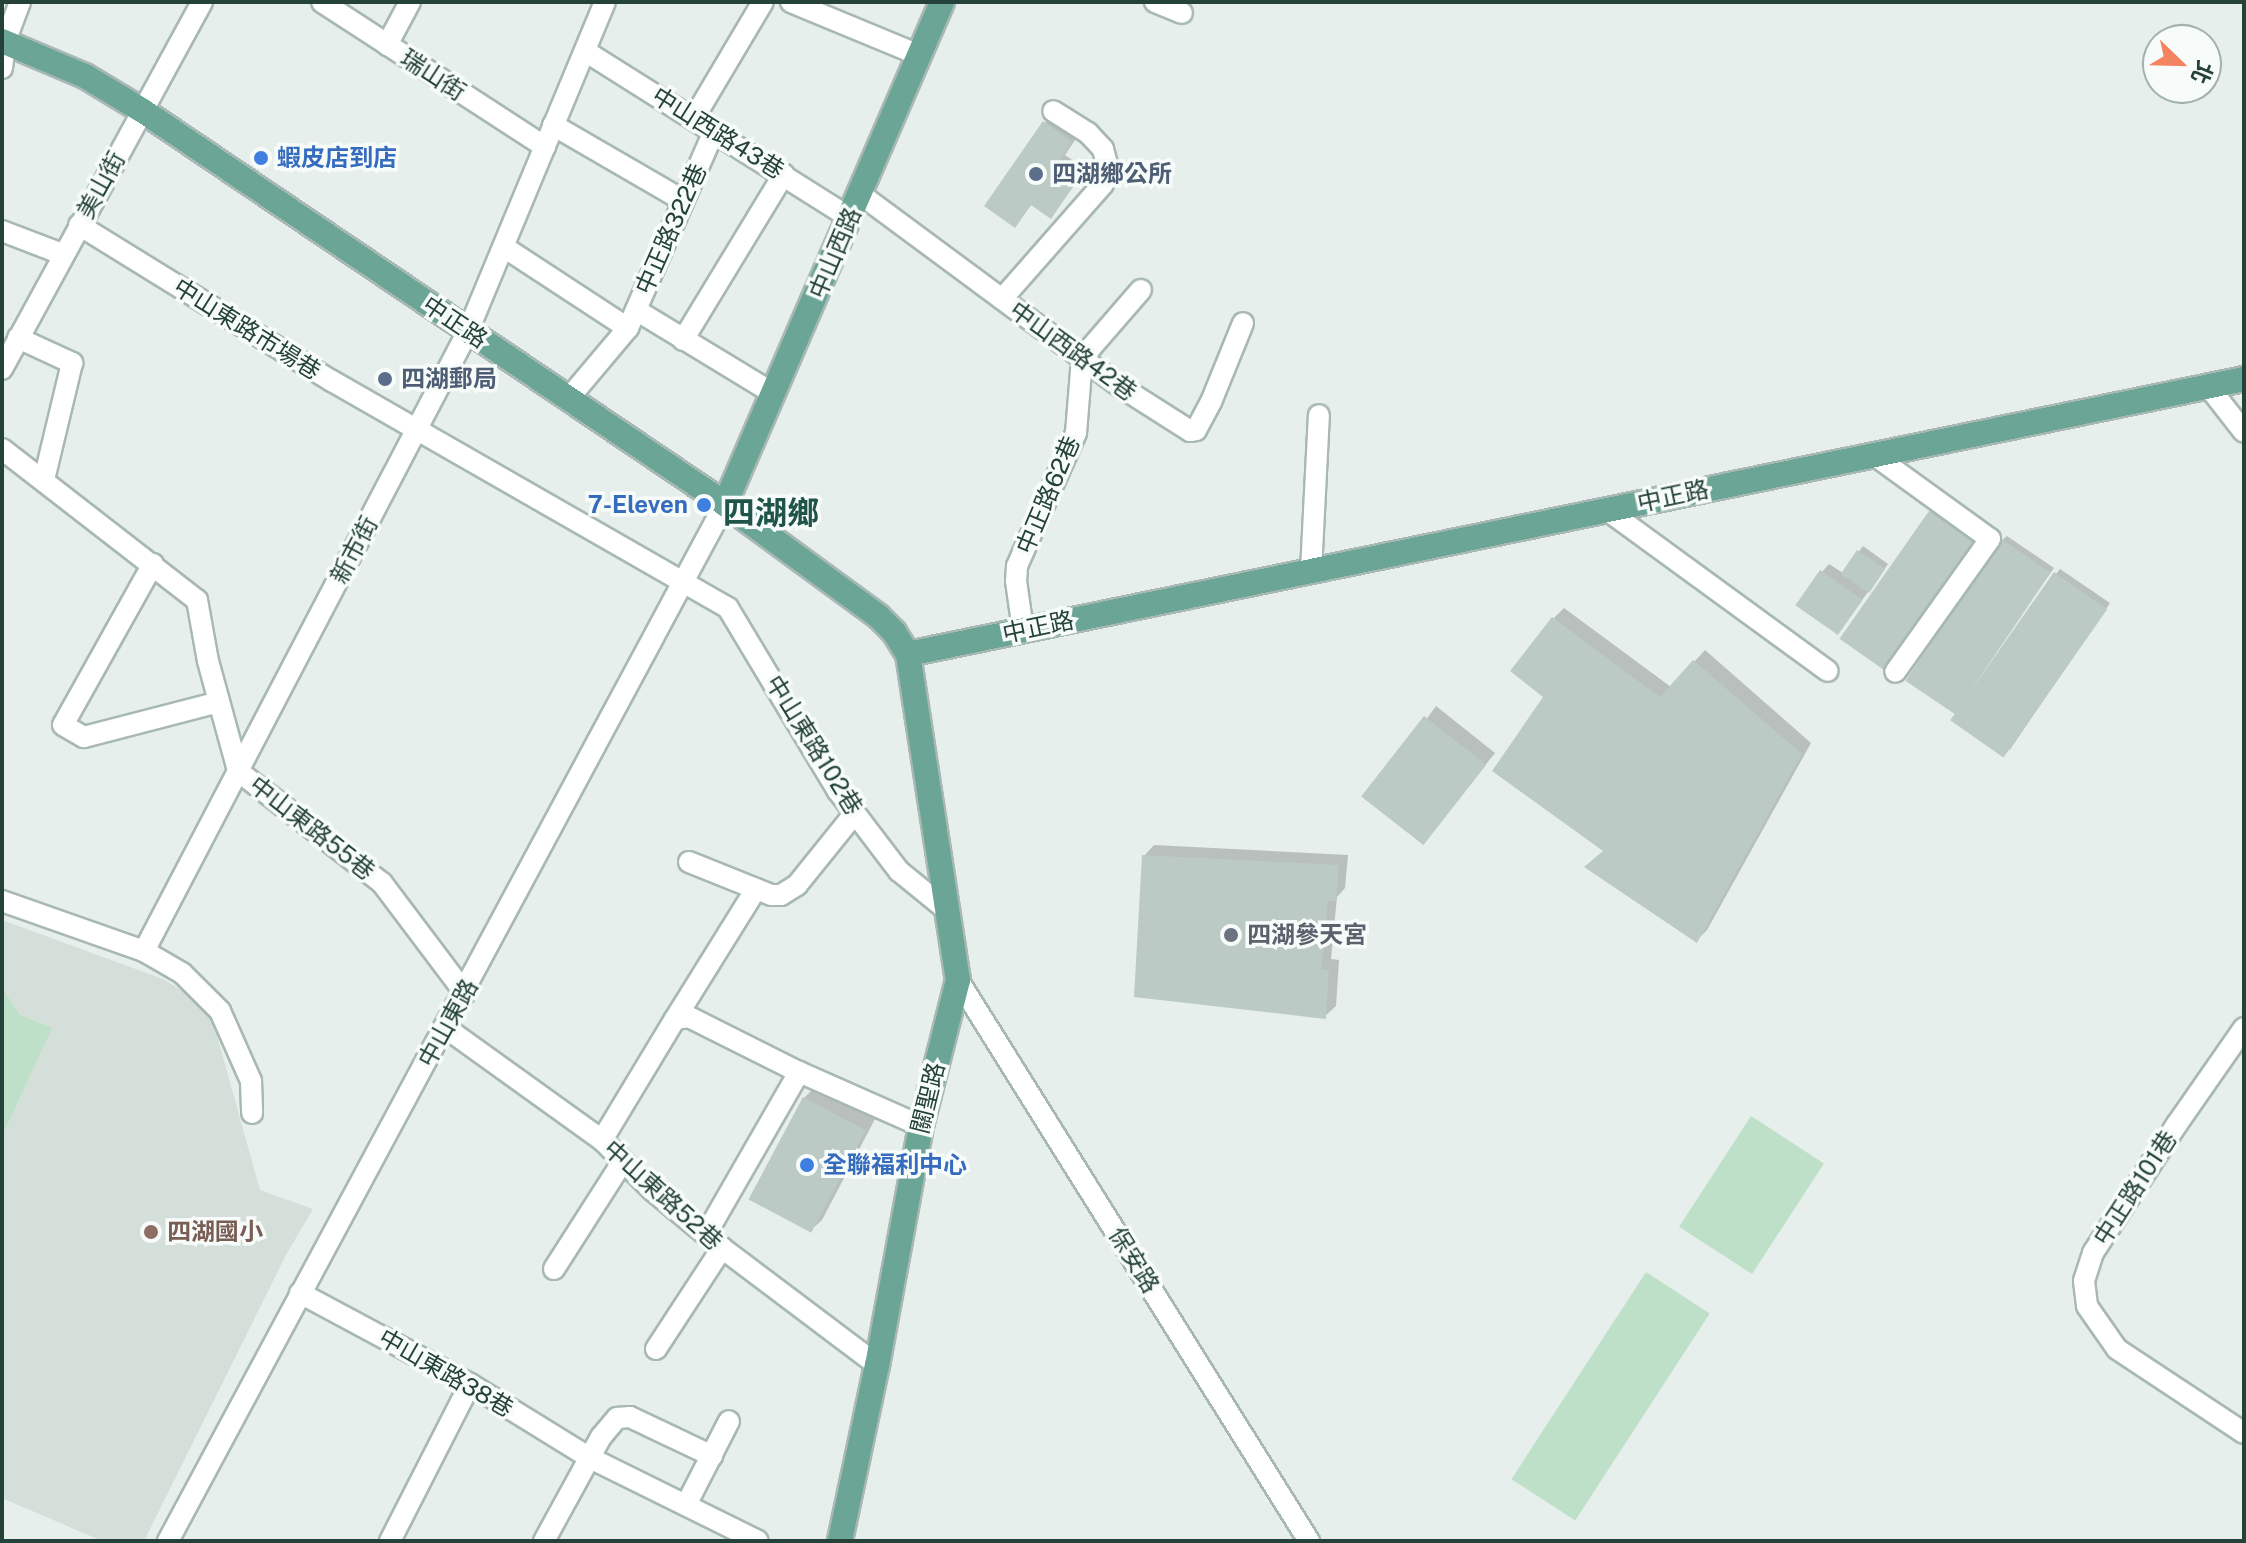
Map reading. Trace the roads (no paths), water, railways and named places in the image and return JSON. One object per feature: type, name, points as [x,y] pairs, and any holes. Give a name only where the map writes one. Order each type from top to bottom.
[{"type":"main road","name":"中山西路","points":[[725,504],[942,2]]},
{"type":"main road","name":"中正路","points":[[4,41],[85,76],[143,111],[569,398],[725,504],[878,616],[894,632],[908,654],[2244,379]]},
{"type":"main road","name":"關聖路","points":[[840,1541],[877,1365],[921,1126],[958,980],[908,654]]},
{"type":"street","points":[[2,68],[4,41],[20,2]]},
{"type":"street","name":"美山街","points":[[2,369],[202,2]]},
{"type":"street","name":"瑞山街","points":[[322,2],[545,147]]},
{"type":"street","points":[[387,45],[410,2]]},
{"type":"street","name":"新市街","points":[[144,951],[468,331],[605,2]]},
{"type":"street","points":[[694,118],[763,2]]},
{"type":"street","points":[[791,2],[919,55]]},
{"type":"street","points":[[1155,2],[1182,13]]},
{"type":"street","name":"中山西路43巷","points":[[585,51],[850,218]]},
{"type":"street","points":[[1002,299],[1103,184],[1108,167],[1103,149],[1088,133],[1053,111]]},
{"type":"street","points":[[553,125],[684,201]]},
{"type":"street","name":"中正路322巷","points":[[569,398],[632,319],[714,131]]},
{"type":"street","points":[[683,340],[784,174]]},
{"type":"street","name":"中山西路42巷","points":[[860,194],[1082,358],[1190,431],[1196,430],[1206,412],[1243,323]]},
{"type":"street","name":"中山東路市場巷","points":[[79,225],[318,373],[682,582]]},
{"type":"street","points":[[2,231],[62,254]]},
{"type":"street","name":"中正路322巷","points":[[504,247],[632,319]]},
{"type":"street","points":[[1082,358],[1141,290]]},
{"type":"street","points":[[632,319],[683,340],[774,394]]},
{"type":"street","points":[[18,338],[72,363],[44,480]]},
{"type":"street","name":"中正路62巷","points":[[1023,630],[1017,566],[1076,433],[1082,358]]},
{"type":"street","points":[[2208,386],[2244,432]]},
{"type":"street","points":[[1311,571],[1319,415]]},
{"type":"street","name":"中山東路55巷","points":[[2,449],[197,600],[238,771],[382,883],[465,993]]},
{"type":"street","points":[[1874,455],[1990,539],[1895,672]]},
{"type":"street","name":"中山東路","points":[[168,1541],[725,504]]},
{"type":"street","points":[[1607,510],[1828,671]]},
{"type":"street","points":[[153,564],[63,725],[84,737],[219,702]]},
{"type":"street","name":"中山東路102巷","points":[[682,582],[714,597],[736,619],[855,813],[899,871],[948,911]]},
{"type":"street","points":[[689,862],[771,895],[790,891],[855,813]]},
{"type":"street","points":[[602,1140],[756,889]]},
{"type":"street","points":[[2,901],[144,951],[182,973],[220,1011],[251,1081],[252,1113]]},
{"type":"street","name":"保安路","points":[[958,980],[1309,1541]]},
{"type":"street","points":[[675,1019],[689,1017],[799,1072],[921,1126]]},
{"type":"street","name":"中山東路52巷","points":[[446,1028],[602,1140],[722,1248],[877,1365]]},
{"type":"street","name":"中正路101巷","points":[[2244,1028],[2093,1253],[2084,1281],[2087,1306],[2117,1349],[2244,1433]]},
{"type":"street","points":[[706,1234],[799,1072]]},
{"type":"street","points":[[554,1269],[623,1161]]},
{"type":"street","points":[[656,1349],[722,1248]]},
{"type":"street","name":"中山東路38巷","points":[[300,1293],[470,1384],[590,1458],[686,1505],[727,1534],[758,1541]]},
{"type":"street","points":[[390,1541],[470,1384]]},
{"type":"street","points":[[544,1541],[601,1437],[617,1418],[630,1417],[712,1456]]},
{"type":"street","points":[[686,1505],[729,1421]]},
{"type":"place","name":"蝦皮店到店","points":[[261,158]]},
{"type":"place","name":"四湖鄉公所","points":[[1036,174]]},
{"type":"place","name":"四湖郵局","points":[[385,379]]},
{"type":"place","name":"7-Eleven","points":[[704,505]]},
{"type":"place","name":"四湖參天宮","points":[[1231,935]]},
{"type":"place","name":"全聯福利中心","points":[[807,1165]]},
{"type":"place","name":"四湖國小","points":[[151,1232]]},
{"type":"district","name":"四湖鄉","points":[[771,513]]}]
